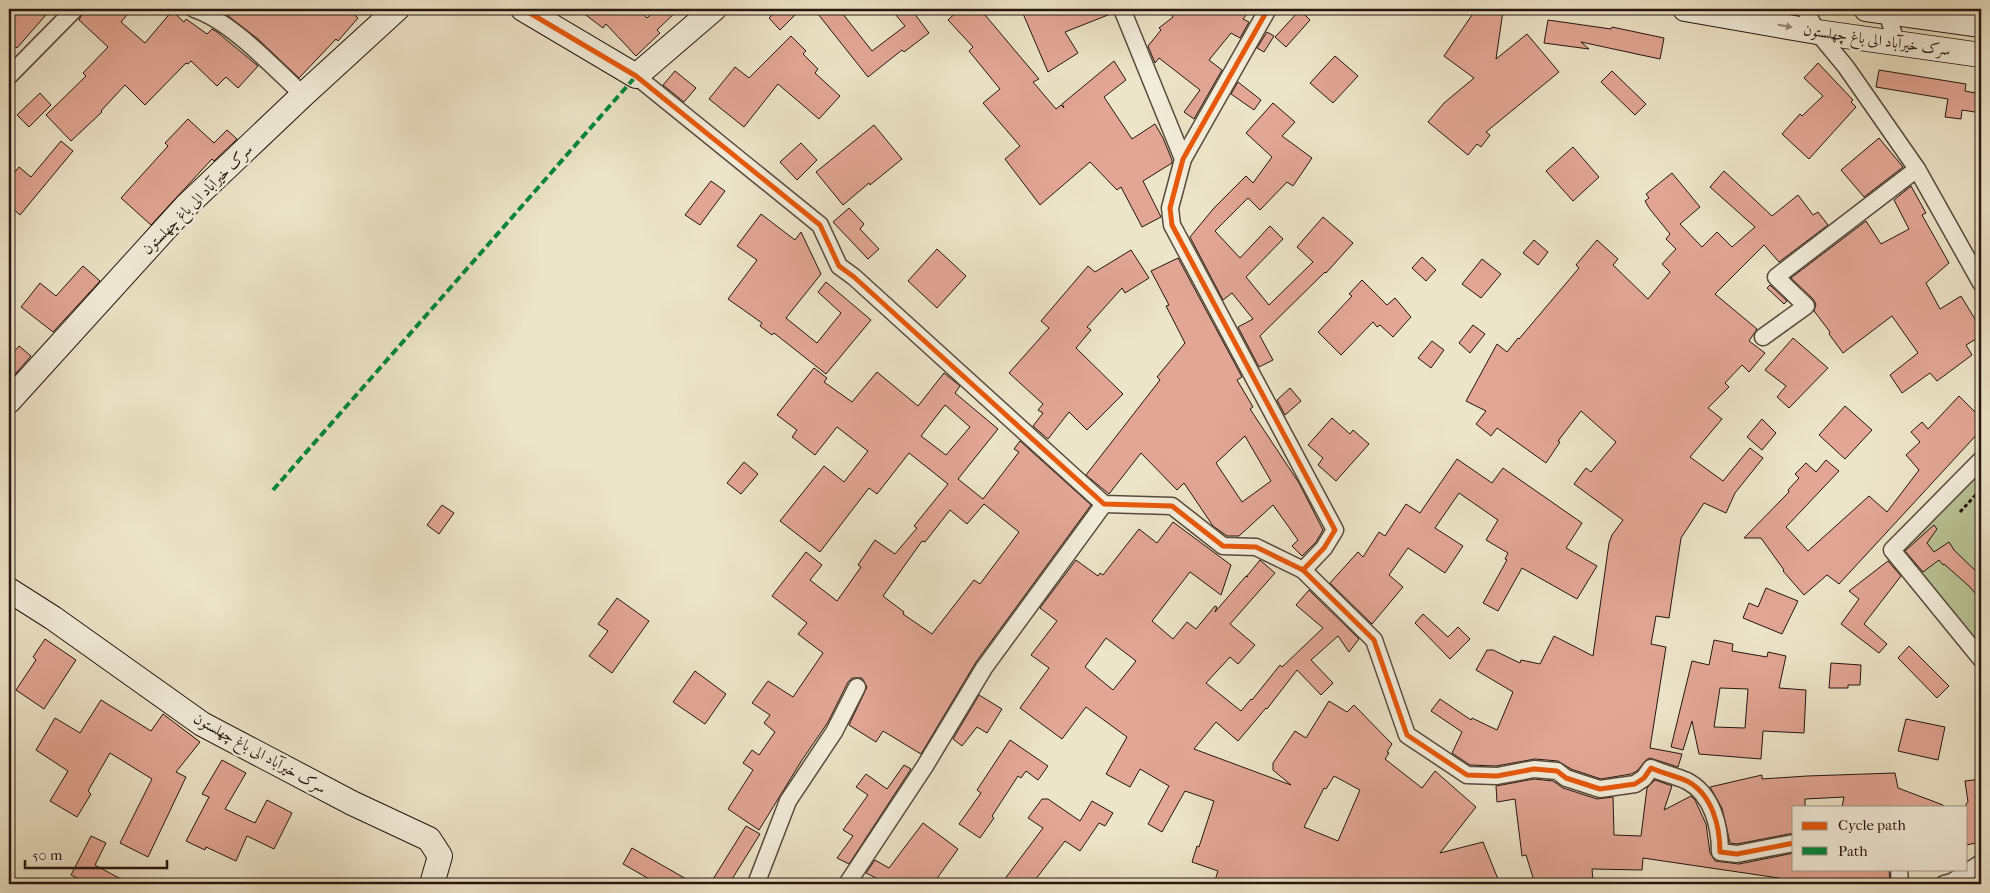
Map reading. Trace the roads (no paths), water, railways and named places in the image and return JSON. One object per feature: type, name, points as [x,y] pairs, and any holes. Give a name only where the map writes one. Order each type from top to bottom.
[{"type":"street","points":[[9,76],[75,9]]},
{"type":"street","points":[[194,9],[208,14],[225,24],[303,95]]},
{"type":"street","name":"سرک خیرآباد الی باغ چهلستون","points":[[9,401],[186,206],[397,9]]},
{"type":"street","points":[[522,9],[636,76],[820,225],[839,266],[854,277],[1104,504],[1172,506],[1223,546],[1256,547],[1303,570],[1374,640],[1407,735],[1467,775],[1497,776],[1534,769],[1557,771],[1566,778],[1600,789],[1635,784],[1644,778],[1651,768],[1687,781],[1704,793],[1720,836],[1720,852],[1737,854],[1792,843]]},
{"type":"street","points":[[636,76],[714,9]]},
{"type":"street","points":[[1122,9],[1183,159]]},
{"type":"street","points":[[1268,9],[1183,159],[1170,208],[1172,225],[1335,530],[1324,548],[1303,570]]},
{"type":"street","name":"سرک خیرآباد الی باغ چهلستون","points":[[1685,9],[1817,32],[1981,55]]},
{"type":"street","points":[[1805,9],[1817,32],[1846,67],[1917,169],[1981,283]]},
{"type":"street","points":[[1880,10],[1981,25]]},
{"type":"street","points":[[1880,10],[1896,42]]},
{"type":"street","points":[[1763,337],[1806,306],[1776,277],[1917,169]]},
{"type":"street","points":[[1981,460],[1892,550],[1981,659]]},
{"type":"street","points":[[847,884],[925,766],[984,668],[1104,504]]},
{"type":"street","name":"سرک خیرآباد الی باغ چهلستون","points":[[9,590],[53,618],[202,724],[352,803],[429,839],[440,856],[432,884]]},
{"type":"street","points":[[756,884],[788,801],[834,732],[857,688]]},
{"type":"street","points":[[1944,884],[1952,882],[1981,864]]},
{"type":"street","points":[[1899,870],[1900,884]]}]
